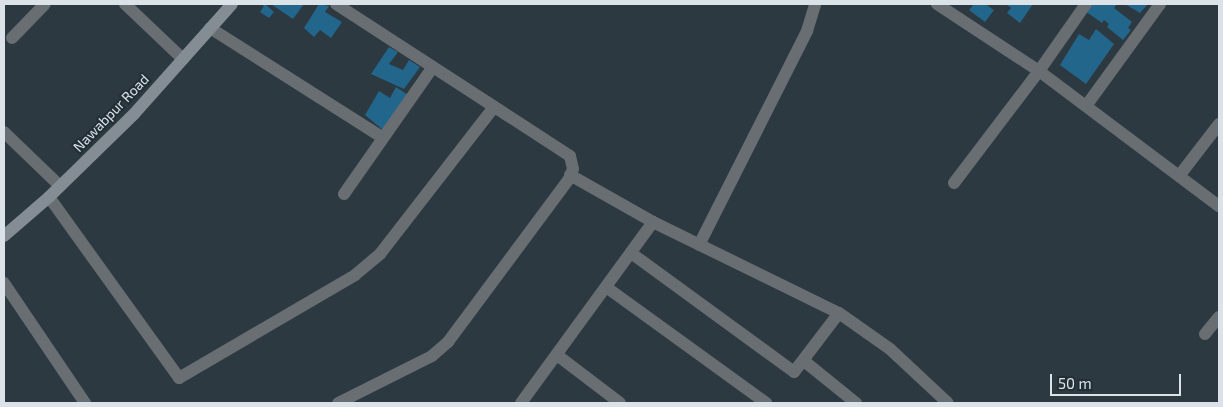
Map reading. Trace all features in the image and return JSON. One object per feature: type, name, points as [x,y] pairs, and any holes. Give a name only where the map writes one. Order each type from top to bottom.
[{"type":"street","points":[[12,38],[45,4]]},
{"type":"street","points":[[125,4],[183,59]]},
{"type":"street","name":"Nawabpur Road","points":[[4,236],[49,197],[134,114],[232,4]]},
{"type":"street","points":[[336,4],[570,156],[573,168],[570,175],[448,342],[432,356],[338,403]]},
{"type":"street","points":[[699,245],[807,31],[815,4]]},
{"type":"street","points":[[936,4],[1039,71],[1219,206]]},
{"type":"street","points":[[954,183],[1039,71],[1086,4]]},
{"type":"street","points":[[1086,106],[1160,4]]},
{"type":"street","points":[[210,28],[383,138]]},
{"type":"street","points":[[344,194],[433,67]]},
{"type":"street","points":[[49,197],[179,378],[355,275],[380,254],[494,107]]},
{"type":"street","points":[[1179,176],[1219,124]]},
{"type":"street","points":[[4,132],[60,186]]},
{"type":"street","points":[[570,175],[653,222],[838,313],[890,349],[948,403]]},
{"type":"street","points":[[521,403],[653,222]]},
{"type":"street","points":[[631,253],[794,372],[838,313]]},
{"type":"street","points":[[4,283],[85,403]]},
{"type":"street","points":[[606,287],[766,403]]},
{"type":"street","points":[[1205,334],[1219,316]]},
{"type":"street","points":[[557,355],[620,403]]},
{"type":"street","points":[[804,361],[856,403]]},
{"type":"building","points":[[260,4],[265,4],[274,12],[269,18],[260,12],[264,6]]},
{"type":"building","points":[[271,4],[304,4],[293,19]]},
{"type":"building","points":[[319,4],[329,6],[325,12],[342,22],[331,38],[320,30],[314,37],[304,28]]},
{"type":"building","points":[[974,4],[985,4],[994,10],[985,22],[969,10]]},
{"type":"building","points":[[1006,4],[1033,4],[1020,23],[1007,13],[1011,8]]},
{"type":"building","points":[[1090,4],[1117,4],[1114,8],[1132,22],[1128,28],[1131,30],[1123,40],[1107,27],[1109,24],[1104,20],[1102,23],[1085,11]]},
{"type":"building","points":[[1125,4],[1148,4],[1140,13]]},
{"type":"building","points":[[1096,29],[1114,44],[1086,84],[1060,65],[1079,34],[1089,40]]},
{"type":"building","points":[[389,47],[398,52],[389,64],[403,70],[409,60],[420,67],[404,89],[371,74]]},
{"type":"building","points":[[396,87],[408,95],[383,130],[365,115],[379,91],[390,98]]}]
